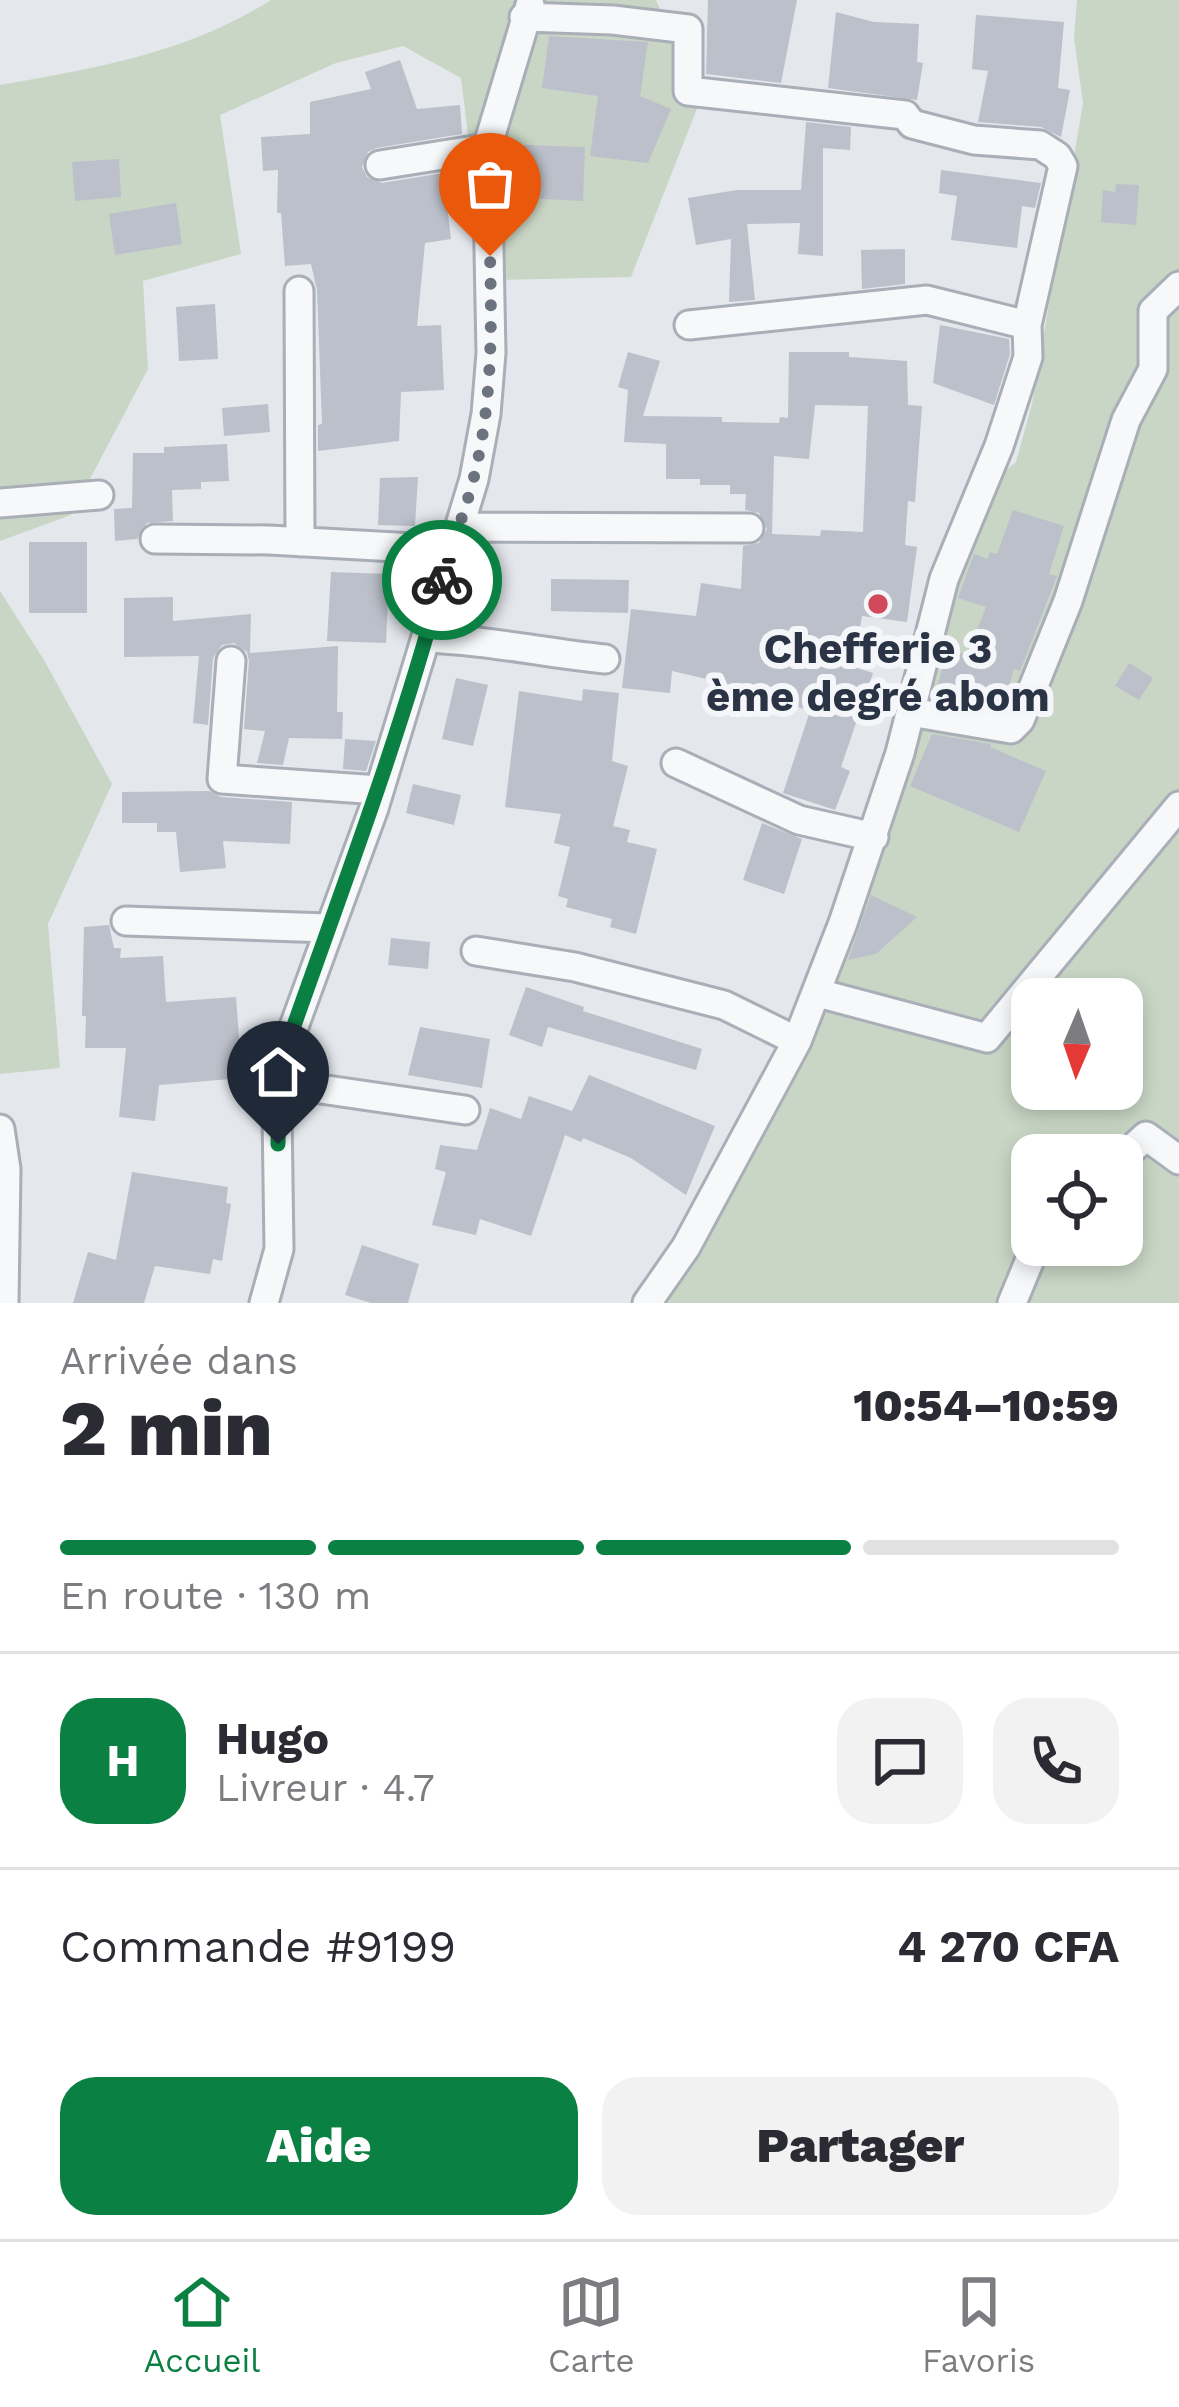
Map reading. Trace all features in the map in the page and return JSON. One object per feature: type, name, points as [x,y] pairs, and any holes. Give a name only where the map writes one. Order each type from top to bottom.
[{"type":"street","points":[[264,1303],[279,1250],[279,1083],[285,1051],[380,790],[455,539],[486,414],[487,148],[528,8],[688,29],[688,91],[905,115],[911,124],[974,140],[1040,145],[1058,156],[1063,166],[1027,325],[1028,357],[999,446],[944,579],[874,837],[818,993],[686,1247],[647,1303]]},
{"type":"street","points":[[380,165],[487,148]]},
{"type":"street","points":[[910,712],[1011,729],[1020,720],[1068,601],[1126,420],[1153,369],[1153,311],[1179,286]]},
{"type":"street","points":[[299,291],[300,542]]},
{"type":"street","points":[[689,325],[927,300],[1027,325]]},
{"type":"street","points":[[0,503],[99,495]]},
{"type":"street","points":[[155,539],[300,542],[749,528]]},
{"type":"street","points":[[426,638],[485,640],[605,659]]},
{"type":"street","points":[[231,661],[222,779],[380,790]]},
{"type":"street","points":[[676,763],[799,820],[874,837]]},
{"type":"street","points":[[818,993],[987,1038],[1179,806]]},
{"type":"street","points":[[126,921],[328,928]]},
{"type":"street","points":[[476,951],[575,967],[724,1005],[797,1041]]},
{"type":"street","points":[[279,1083],[465,1110]]},
{"type":"street","points":[[0,1129],[5,1169],[4,1303]]},
{"type":"street","points":[[1143,1139],[1146,1136],[1179,1160]]},
{"type":"street","points":[[1012,1303],[1027,1266]]},
{"type":"green space","points":[[271,0],[656,0],[700,101],[631,277],[493,280],[480,232],[461,78],[403,46],[336,63],[220,115],[241,254],[143,281],[148,369],[71,515],[0,541],[0,85],[106,65],[174,46]]},
{"type":"green space","points":[[1077,0],[1179,0],[1179,1303],[660,1303],[706,1240],[747,1141],[806,1040],[895,726],[916,625],[951,536],[973,495],[1016,462],[1032,404],[1083,103],[1074,38]]},
{"type":"green space","points":[[0,591],[112,784],[48,924],[60,1068],[0,1074]]},
{"type":"building","points":[[708,0],[797,0],[781,83],[706,74]]},
{"type":"building","points":[[836,12],[874,22],[919,24],[917,62],[923,63],[917,100],[828,88]]},
{"type":"building","points":[[976,15],[1064,22],[1058,88],[1070,90],[1061,137],[1041,127],[978,122],[988,71],[972,69]]},
{"type":"building","points":[[549,36],[648,42],[640,96],[671,109],[648,163],[590,156],[598,96],[542,88]]},
{"type":"building","points":[[400,60],[417,109],[460,105],[462,134],[376,148],[368,152],[362,167],[367,177],[382,183],[443,173],[451,239],[425,243],[417,326],[441,325],[444,390],[401,392],[399,441],[318,451],[318,425],[322,424],[317,290],[311,264],[285,266],[281,213],[277,213],[278,170],[263,171],[261,137],[310,134],[310,102],[371,89],[365,72]]},
{"type":"building","points":[[806,122],[851,127],[850,150],[823,148],[823,256],[798,254],[800,223],[747,224],[755,300],[729,302],[731,239],[696,245],[688,198],[737,190],[801,190]]},
{"type":"building","points":[[524,145],[585,147],[583,201],[522,198]]},
{"type":"building","points":[[119,159],[121,197],[75,201],[72,162]]},
{"type":"building","points":[[941,170],[1041,183],[1035,208],[1022,206],[1017,248],[951,240],[957,196],[939,193]]},
{"type":"building","points":[[1116,184],[1139,185],[1136,225],[1101,222],[1103,190],[1115,192]]},
{"type":"building","points":[[176,203],[182,244],[115,255],[109,214]]},
{"type":"building","points":[[905,249],[905,284],[862,289],[861,250]]},
{"type":"building","points":[[215,304],[218,359],[179,361],[176,307]]},
{"type":"building","points":[[940,325],[1009,339],[1010,354],[994,405],[933,383]]},
{"type":"building","points":[[628,352],[660,361],[643,416],[779,423],[780,417],[788,418],[789,352],[849,352],[849,357],[907,361],[908,405],[922,406],[915,502],[908,501],[905,545],[917,547],[907,622],[862,616],[854,667],[873,673],[841,767],[850,771],[835,810],[783,793],[810,711],[795,706],[797,700],[672,671],[670,693],[622,688],[631,609],[696,616],[701,583],[741,589],[743,546],[759,543],[767,529],[759,513],[745,510],[746,494],[730,494],[730,485],[666,479],[666,444],[624,442],[628,390],[618,387]],"holes":[[[815,405],[868,406],[863,532],[772,534],[774,456],[809,459]]]},
{"type":"building","points":[[268,404],[270,432],[224,436],[222,408]]},
{"type":"building","points":[[227,444],[229,481],[172,490],[173,521],[147,523],[137,539],[115,541],[114,509],[132,508],[133,453]]},
{"type":"building","points":[[418,477],[415,526],[378,525],[380,478]]},
{"type":"building","points":[[1013,510],[1064,526],[1049,574],[1057,576],[1020,671],[1014,669],[1002,709],[933,698],[949,649],[967,655],[986,607],[958,598],[974,554],[988,559],[990,552],[997,554]]},
{"type":"building","points":[[29,542],[87,542],[87,613],[29,613]]},
{"type":"building","points":[[331,572],[389,574],[386,643],[327,641]]},
{"type":"building","points":[[551,579],[629,580],[628,613],[551,611]]},
{"type":"building","points":[[173,597],[173,621],[251,614],[250,653],[338,646],[337,712],[343,712],[342,739],[289,738],[283,765],[257,763],[265,731],[244,729],[249,661],[247,652],[234,643],[222,645],[213,658],[208,725],[193,723],[199,656],[124,657],[124,598]]},
{"type":"building","points":[[1129,663],[1153,678],[1139,700],[1115,686]]},
{"type":"building","points":[[456,678],[488,685],[473,746],[442,739]]},
{"type":"building","points":[[583,689],[619,693],[612,761],[628,766],[613,826],[630,830],[627,842],[657,849],[636,934],[610,927],[612,919],[566,907],[568,899],[558,896],[570,847],[554,843],[561,814],[505,807],[519,691],[582,701]]},
{"type":"building","points":[[932,734],[991,744],[1046,771],[1019,832],[910,786]]},
{"type":"building","points":[[345,739],[376,741],[366,771],[343,769]]},
{"type":"building","points":[[413,784],[461,795],[454,825],[406,813]]},
{"type":"building","points":[[209,791],[221,797],[292,802],[290,844],[223,841],[226,868],[180,872],[176,832],[157,832],[157,823],[122,823],[122,792]]},
{"type":"building","points":[[762,823],[802,839],[784,894],[743,880]]},
{"type":"building","points":[[871,895],[917,917],[876,954],[848,960]]},
{"type":"building","points":[[109,925],[114,948],[121,948],[120,958],[163,956],[166,1002],[236,997],[242,1078],[159,1085],[155,1121],[119,1117],[126,1048],[85,1048],[86,1016],[82,1016],[84,927]]},
{"type":"building","points":[[391,938],[430,942],[428,969],[388,965]]},
{"type":"building","points":[[526,987],[584,1007],[583,1011],[702,1049],[696,1070],[548,1027],[542,1047],[509,1035]]},
{"type":"building","points":[[420,1027],[490,1039],[482,1088],[408,1075]]},
{"type":"building","points":[[589,1075],[715,1126],[686,1195],[631,1158],[565,1135],[531,1236],[480,1219],[476,1235],[432,1225],[446,1172],[435,1169],[440,1145],[477,1150],[490,1108],[521,1119],[529,1096],[572,1111]]},
{"type":"building","points":[[132,1172],[228,1187],[226,1203],[231,1204],[222,1261],[213,1259],[210,1274],[155,1266],[144,1303],[73,1303],[88,1252],[116,1260]]},
{"type":"building","points":[[362,1245],[419,1264],[408,1303],[371,1303],[345,1295]]},
{"type":"way so far","points":[[442,580],[474,478],[486,414],[490,256]]},
{"type":"place","name":"Chefferie 3 ème degré abom","points":[[878,604]]},
{"type":"route","points":[[278,1144],[285,1051],[374,808],[442,580]]}]
